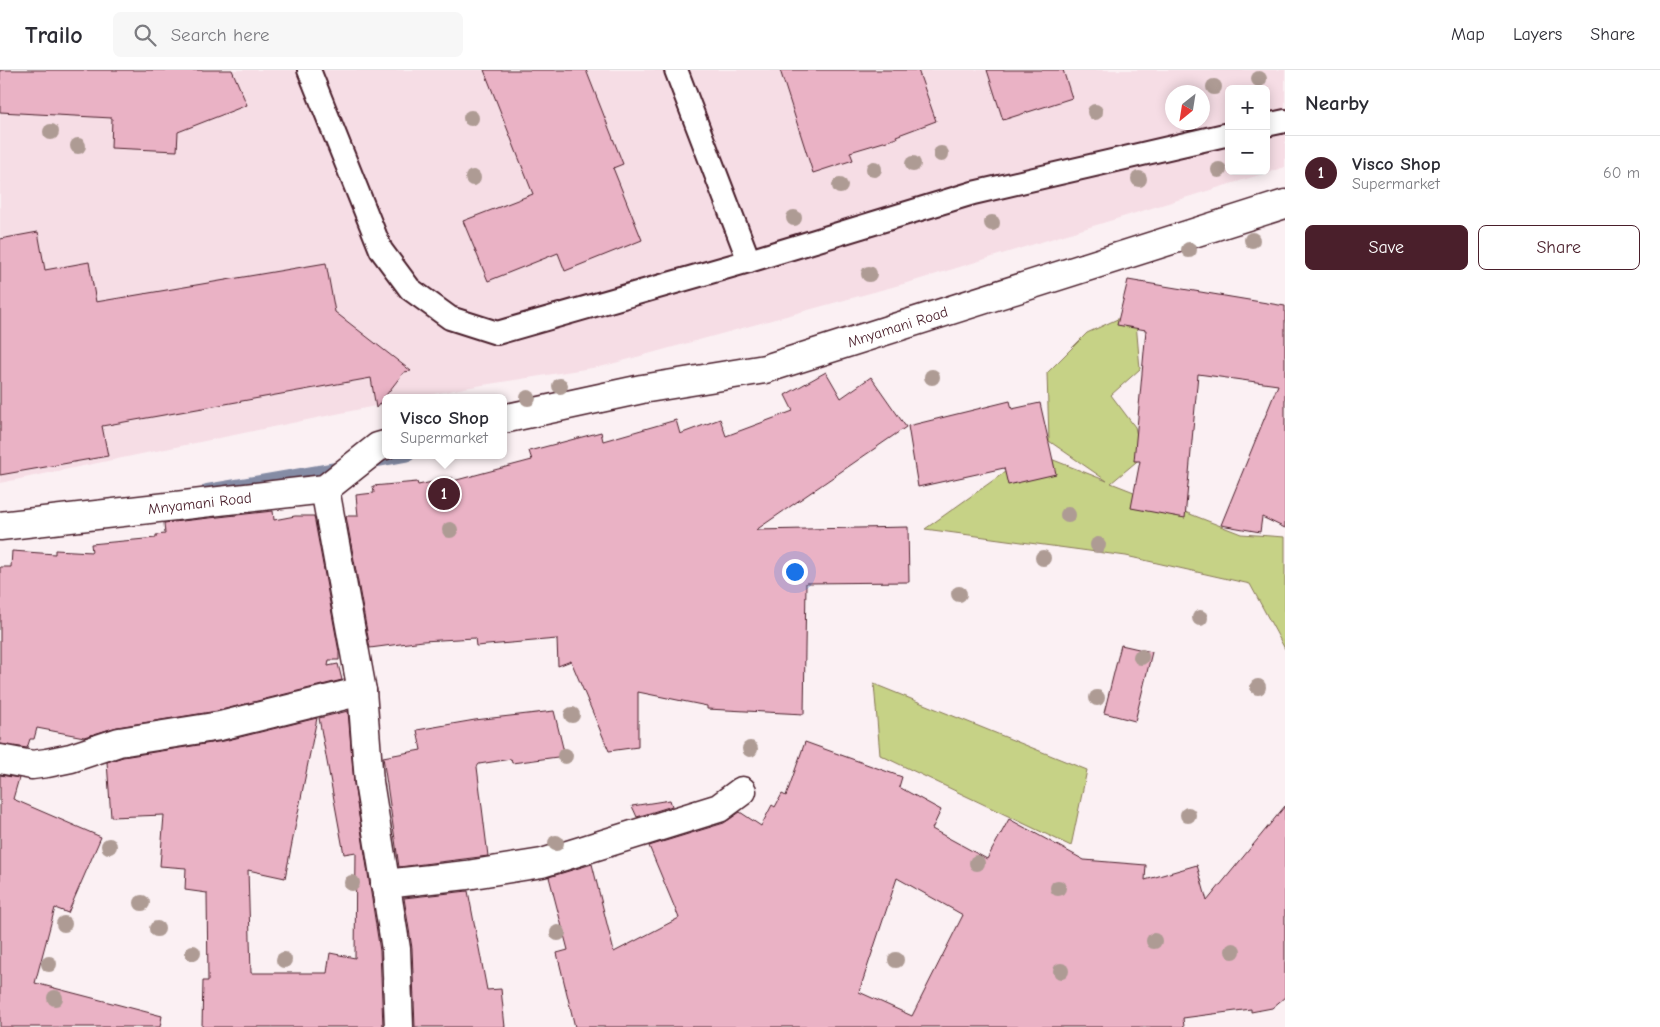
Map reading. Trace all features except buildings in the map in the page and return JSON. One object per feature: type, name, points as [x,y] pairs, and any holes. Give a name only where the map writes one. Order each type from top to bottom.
[{"type":"street","name":"Mnyamani Road","points":[[507,418],[642,388],[765,370],[1285,204]]},
{"type":"street","points":[[382,446],[325,488],[362,691],[369,782],[396,949],[400,1027]]},
{"type":"street","name":"Mnyamani Road","points":[[0,526],[325,488]]},
{"type":"street","points":[[0,759],[32,765],[47,763],[71,758],[119,742],[220,726],[362,691]]},
{"type":"street","points":[[385,884],[466,875],[542,862],[719,808],[742,791]]},
{"type":"lane","points":[[309,70],[381,250],[410,289],[450,318],[497,333],[749,262],[972,193],[1225,135]]},
{"type":"lane","points":[[676,70],[749,262]]},
{"type":"lane","points":[[1270,124],[1285,121]]},
{"type":"shaded area","points":[[0,70],[1285,70],[1285,167],[1270,172],[1270,85],[1225,85],[1225,175],[1259,175],[914,281],[604,366],[434,394],[382,394],[382,405],[0,483]]},
{"type":"green space","points":[[1135,311],[1140,369],[1111,395],[1135,427],[1142,457],[1111,483],[1241,534],[1285,537],[1285,649],[1250,584],[1126,556],[925,529],[1033,452],[1107,481],[1049,441],[1047,373],[1087,333]]},
{"type":"green space","points":[[874,684],[1087,770],[1071,846],[880,755]]},
{"type":"waterway","points":[[367,463],[388,459]]},
{"type":"waterway","points":[[207,490],[342,467]]},
{"type":"place","name":"Visco Shop","points":[[444,494]]}]
